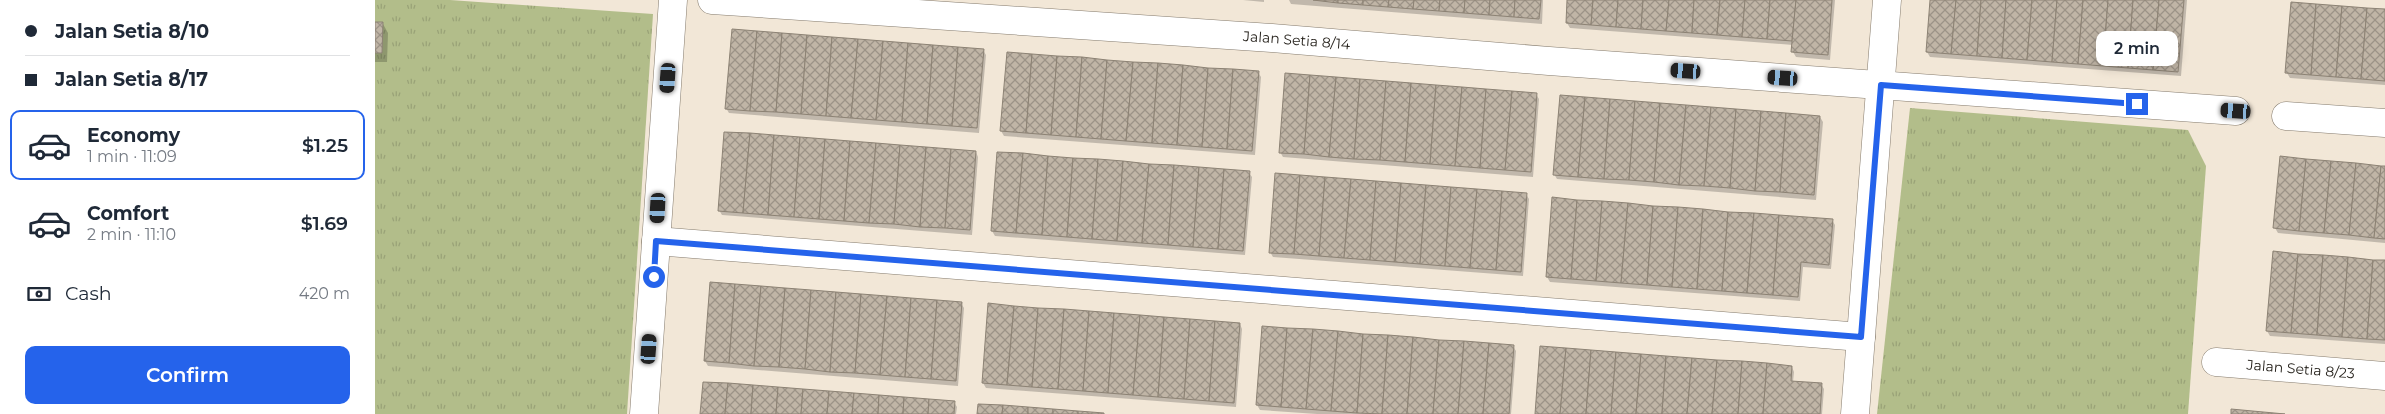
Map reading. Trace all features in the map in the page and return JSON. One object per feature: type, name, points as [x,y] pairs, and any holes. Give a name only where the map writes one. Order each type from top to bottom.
[{"type":"street","points":[[644,414],[673,0]]},
{"type":"street","name":"Jalan Setia 8/14","points":[[712,0],[1272,38],[1539,60],[2236,111]]},
{"type":"street","points":[[1855,414],[1887,0]]},
{"type":"street","points":[[2286,116],[2385,123]]},
{"type":"street","points":[[656,241],[1861,337]]},
{"type":"street","name":"Jalan Setia 8/23","points":[[2217,362],[2385,376]]},
{"type":"green space","points":[[375,0],[450,0],[653,14],[627,414],[375,414]]},
{"type":"green space","points":[[1910,108],[2188,130],[2206,166],[2188,414],[1877,414]]},
{"type":"building","points":[[1313,0],[1338,0],[1338,3]]},
{"type":"building","points":[[1338,0],[1363,0],[1363,5],[1338,3]]},
{"type":"building","points":[[1363,0],[1389,0],[1388,7],[1363,5]]},
{"type":"building","points":[[1389,0],[1414,0],[1413,9],[1388,7]]},
{"type":"building","points":[[1414,0],[1440,0],[1439,11],[1413,9]]},
{"type":"building","points":[[1440,0],[1465,0],[1464,13],[1439,11]]},
{"type":"building","points":[[1465,0],[1490,0],[1489,15],[1464,13]]},
{"type":"building","points":[[1490,0],[1515,0],[1514,17],[1489,15]]},
{"type":"building","points":[[1515,0],[1541,0],[1539,19],[1514,17]]},
{"type":"building","points":[[1567,0],[1593,0],[1591,25],[1566,23]]},
{"type":"building","points":[[1593,0],[1618,0],[1616,27],[1591,25]]},
{"type":"building","points":[[1618,0],[1643,0],[1641,29],[1616,27]]},
{"type":"building","points":[[1643,0],[1669,0],[1666,31],[1641,29]]},
{"type":"building","points":[[1669,0],[1694,0],[1692,33],[1666,31]]},
{"type":"building","points":[[1694,0],[1720,0],[1717,35],[1692,33]]},
{"type":"building","points":[[1720,0],[1745,0],[1742,37],[1717,35]]},
{"type":"building","points":[[1745,0],[1770,0],[1767,39],[1742,37]]},
{"type":"building","points":[[1770,0],[1796,0],[1792,41],[1767,39]]},
{"type":"building","points":[[1796,0],[1832,0],[1828,55],[1791,52]]},
{"type":"building","points":[[1930,0],[1956,0],[1951,54],[1926,52]]},
{"type":"building","points":[[1956,0],[1981,0],[1977,56],[1951,54]]},
{"type":"building","points":[[1981,0],[2006,0],[2002,58],[1977,56]]},
{"type":"building","points":[[2006,0],[2032,0],[2027,60],[2002,58]]},
{"type":"building","points":[[2032,0],[2057,0],[2052,62],[2027,60]]},
{"type":"building","points":[[2057,0],[2083,0],[2078,64],[2052,62]]},
{"type":"building","points":[[2083,0],[2108,0],[2103,66],[2078,64]]},
{"type":"building","points":[[2108,0],[2133,0],[2128,68],[2103,66]]},
{"type":"building","points":[[2133,0],[2159,0],[2153,70],[2128,68]]},
{"type":"building","points":[[2159,0],[2184,0],[2178,72],[2153,70]]},
{"type":"building","points":[[2291,2],[2316,4],[2311,75],[2285,73]]},
{"type":"building","points":[[2316,4],[2342,6],[2336,77],[2311,75]]},
{"type":"building","points":[[2342,6],[2367,8],[2361,79],[2336,77]]},
{"type":"building","points":[[2367,8],[2385,9],[2385,81],[2361,79]]},
{"type":"building","points":[[375,22],[383,22],[382,53],[375,53]]},
{"type":"building","points":[[732,29],[757,31],[750,111],[725,109]]},
{"type":"building","points":[[757,31],[782,33],[776,112],[750,111]]},
{"type":"building","points":[[782,33],[807,35],[801,114],[776,112]]},
{"type":"building","points":[[807,35],[832,37],[826,116],[801,114]]},
{"type":"building","points":[[832,37],[858,39],[851,118],[826,116]]},
{"type":"building","points":[[858,39],[883,41],[876,120],[851,118]]},
{"type":"building","points":[[883,41],[908,43],[902,122],[876,120]]},
{"type":"building","points":[[908,43],[933,45],[927,124],[902,122]]},
{"type":"building","points":[[933,45],[958,47],[952,126],[927,124]]},
{"type":"building","points":[[958,47],[984,49],[977,128],[952,126]]},
{"type":"building","points":[[1007,52],[1032,54],[1026,133],[1000,131]]},
{"type":"building","points":[[1032,54],[1057,56],[1051,135],[1026,133]]},
{"type":"building","points":[[1057,56],[1082,57],[1076,137],[1051,135]]},
{"type":"building","points":[[1082,57],[1107,60],[1101,139],[1076,137]]},
{"type":"building","points":[[1107,60],[1133,62],[1126,141],[1101,139]]},
{"type":"building","points":[[1133,62],[1158,63],[1152,143],[1126,141]]},
{"type":"building","points":[[1158,63],[1183,65],[1177,145],[1152,143]]},
{"type":"building","points":[[1183,65],[1208,68],[1202,147],[1177,145]]},
{"type":"building","points":[[1208,68],[1233,69],[1227,149],[1202,147]]},
{"type":"building","points":[[1233,69],[1259,71],[1252,151],[1227,149]]},
{"type":"building","points":[[1285,73],[1310,75],[1304,154],[1279,153]]},
{"type":"building","points":[[1310,75],[1336,77],[1329,157],[1304,154]]},
{"type":"building","points":[[1336,77],[1360,79],[1354,159],[1329,157]]},
{"type":"building","points":[[1360,79],[1386,81],[1380,160],[1354,159]]},
{"type":"building","points":[[1386,81],[1411,83],[1405,162],[1380,160]]},
{"type":"building","points":[[1411,83],[1436,85],[1430,164],[1405,162]]},
{"type":"building","points":[[1436,85],[1462,87],[1455,166],[1430,164]]},
{"type":"building","points":[[1462,87],[1486,89],[1480,168],[1455,166]]},
{"type":"building","points":[[1486,89],[1512,91],[1505,170],[1480,168]]},
{"type":"building","points":[[1512,91],[1537,93],[1531,172],[1505,170]]},
{"type":"building","points":[[1560,95],[1585,97],[1578,177],[1553,175]]},
{"type":"building","points":[[1585,97],[1610,99],[1604,179],[1578,177]]},
{"type":"building","points":[[1610,99],[1635,101],[1629,180],[1604,179]]},
{"type":"building","points":[[1635,101],[1660,103],[1654,182],[1629,180]]},
{"type":"building","points":[[1660,103],[1686,105],[1679,185],[1654,182]]},
{"type":"building","points":[[1686,105],[1711,107],[1704,186],[1679,185]]},
{"type":"building","points":[[1711,107],[1736,109],[1730,188],[1704,186]]},
{"type":"building","points":[[1736,109],[1761,111],[1755,191],[1730,188]]},
{"type":"building","points":[[1761,111],[1786,113],[1780,192],[1755,191]]},
{"type":"building","points":[[1786,113],[1820,116],[1814,195],[1780,192]]},
{"type":"building","points":[[724,132],[750,133],[743,213],[718,211]]},
{"type":"building","points":[[750,133],[774,135],[768,215],[743,213]]},
{"type":"building","points":[[774,135],[800,137],[794,217],[768,215]]},
{"type":"building","points":[[800,137],[825,139],[819,219],[794,217]]},
{"type":"building","points":[[825,139],[850,141],[844,221],[819,219]]},
{"type":"building","points":[[850,141],[876,143],[869,223],[844,221]]},
{"type":"building","points":[[876,143],[900,145],[894,224],[869,223]]},
{"type":"building","points":[[900,145],[926,147],[920,227],[894,224]]},
{"type":"building","points":[[926,147],[951,149],[945,228],[920,227]]},
{"type":"building","points":[[951,149],[976,151],[970,230],[945,228]]},
{"type":"building","points":[[997,152],[1023,153],[1016,233],[991,231]]},
{"type":"building","points":[[1023,153],[1048,156],[1042,235],[1016,233]]},
{"type":"building","points":[[1048,156],[1073,158],[1067,237],[1042,235]]},
{"type":"building","points":[[2280,156],[2306,159],[2299,231],[2273,228]]},
{"type":"building","points":[[1073,158],[1098,159],[1092,239],[1067,237]]},
{"type":"building","points":[[1098,159],[1123,161],[1117,241],[1092,239]]},
{"type":"building","points":[[2306,159],[2331,161],[2324,233],[2299,231]]},
{"type":"building","points":[[1123,161],[1149,164],[1142,243],[1117,241]]},
{"type":"building","points":[[2331,161],[2356,163],[2349,235],[2324,233]]},
{"type":"building","points":[[2356,163],[2381,166],[2374,238],[2349,235]]},
{"type":"building","points":[[1149,164],[1174,165],[1168,245],[1142,243]]},
{"type":"building","points":[[1174,165],[1199,167],[1193,247],[1168,245]]},
{"type":"building","points":[[2381,166],[2385,166],[2385,239],[2374,238]]},
{"type":"building","points":[[1199,167],[1224,169],[1218,249],[1193,247]]},
{"type":"building","points":[[1224,169],[1250,171],[1243,251],[1218,249]]},
{"type":"building","points":[[1275,173],[1300,175],[1294,254],[1269,253]]},
{"type":"building","points":[[1300,175],[1325,177],[1319,256],[1294,254]]},
{"type":"building","points":[[1325,177],[1351,179],[1344,258],[1319,256]]},
{"type":"building","points":[[1351,179],[1376,181],[1370,260],[1344,258]]},
{"type":"building","points":[[1376,181],[1401,183],[1395,262],[1370,260]]},
{"type":"building","points":[[1401,183],[1426,185],[1420,264],[1395,262]]},
{"type":"building","points":[[1426,185],[1451,187],[1445,266],[1420,264]]},
{"type":"building","points":[[1451,187],[1477,189],[1470,268],[1445,266]]},
{"type":"building","points":[[1477,189],[1502,191],[1496,270],[1470,268]]},
{"type":"building","points":[[1502,191],[1527,193],[1521,272],[1496,270]]},
{"type":"building","points":[[1552,197],[1577,200],[1571,279],[1546,277]]},
{"type":"building","points":[[1577,200],[1602,201],[1596,281],[1571,279]]},
{"type":"building","points":[[1602,201],[1628,203],[1621,283],[1596,281]]},
{"type":"building","points":[[1628,203],[1653,206],[1647,285],[1621,283]]},
{"type":"building","points":[[1653,206],[1678,207],[1672,287],[1647,285]]},
{"type":"building","points":[[1678,207],[1703,209],[1697,289],[1672,287]]},
{"type":"building","points":[[1703,209],[1728,212],[1722,291],[1697,289]]},
{"type":"building","points":[[1728,212],[1754,213],[1747,293],[1722,291]]},
{"type":"building","points":[[1754,213],[1779,215],[1773,295],[1747,293]]},
{"type":"building","points":[[1779,215],[1833,219],[1829,265],[1801,262],[1798,297],[1773,295]]},
{"type":"building","points":[[2273,251],[2298,254],[2291,333],[2266,331]]},
{"type":"building","points":[[2298,254],[2323,255],[2317,335],[2291,333]]},
{"type":"building","points":[[2323,255],[2348,257],[2342,337],[2317,335]]},
{"type":"building","points":[[2348,257],[2373,260],[2367,339],[2342,337]]},
{"type":"building","points":[[2373,260],[2385,260],[2385,340],[2367,339]]},
{"type":"building","points":[[710,282],[735,284],[729,363],[704,361]]},
{"type":"building","points":[[735,284],[761,286],[754,366],[729,363]]},
{"type":"building","points":[[761,286],[785,288],[779,367],[754,366]]},
{"type":"building","points":[[785,288],[811,290],[805,369],[779,367]]},
{"type":"building","points":[[811,290],[836,292],[830,372],[805,369]]},
{"type":"building","points":[[836,292],[861,294],[855,373],[830,372]]},
{"type":"building","points":[[861,294],[887,296],[880,375],[855,373]]},
{"type":"building","points":[[887,296],[911,298],[905,377],[880,375]]},
{"type":"building","points":[[911,298],[937,300],[931,379],[905,377]]},
{"type":"building","points":[[937,300],[962,302],[956,381],[931,379]]},
{"type":"building","points":[[988,303],[1014,306],[1007,385],[982,383]]},
{"type":"building","points":[[1014,306],[1038,308],[1032,387],[1007,385]]},
{"type":"building","points":[[1038,308],[1064,309],[1058,389],[1032,387]]},
{"type":"building","points":[[1064,309],[1089,311],[1083,391],[1058,389]]},
{"type":"building","points":[[1089,311],[1114,313],[1108,393],[1083,391]]},
{"type":"building","points":[[1114,313],[1140,315],[1133,395],[1108,393]]},
{"type":"building","points":[[1140,315],[1164,317],[1158,397],[1133,395]]},
{"type":"building","points":[[1164,317],[1190,319],[1184,399],[1158,397]]},
{"type":"building","points":[[1190,319],[1215,321],[1209,401],[1184,399]]},
{"type":"building","points":[[1215,321],[1240,323],[1234,403],[1209,401]]},
{"type":"building","points":[[1262,326],[1287,328],[1281,407],[1256,405]]},
{"type":"building","points":[[1287,328],[1313,329],[1306,409],[1281,407]]},
{"type":"building","points":[[1313,329],[1338,331],[1331,411],[1306,409]]},
{"type":"building","points":[[1338,331],[1363,334],[1357,413],[1331,411]]},
{"type":"building","points":[[1363,334],[1388,335],[1382,414],[1357,413]]},
{"type":"building","points":[[1388,335],[1413,337],[1407,414],[1382,414]]},
{"type":"building","points":[[1413,337],[1439,340],[1433,414],[1407,414]]},
{"type":"building","points":[[1439,340],[1464,341],[1458,414],[1433,414]]},
{"type":"building","points":[[1464,341],[1489,343],[1483,414],[1458,414]]},
{"type":"building","points":[[1489,343],[1514,345],[1509,414],[1483,414]]},
{"type":"building","points":[[1540,346],[1566,348],[1560,414],[1535,414]]},
{"type":"building","points":[[1566,348],[1591,350],[1586,414],[1560,414]]},
{"type":"building","points":[[1591,350],[1616,352],[1611,414],[1586,414]]},
{"type":"building","points":[[1616,352],[1641,354],[1636,414],[1611,414]]},
{"type":"building","points":[[1641,354],[1666,356],[1662,414],[1636,414]]},
{"type":"building","points":[[1666,356],[1692,358],[1687,414],[1662,414]]},
{"type":"building","points":[[1692,358],[1717,360],[1712,414],[1687,414]]},
{"type":"building","points":[[1717,360],[1742,361],[1738,414],[1712,414]]},
{"type":"building","points":[[1742,361],[1767,363],[1763,414],[1738,414]]},
{"type":"building","points":[[1767,363],[1792,366],[1791,381],[1822,383],[1820,414],[1763,414]]},
{"type":"building","points":[[703,382],[728,383],[725,414],[700,414]]},
{"type":"building","points":[[728,383],[753,385],[751,414],[725,414]]},
{"type":"building","points":[[753,385],[778,387],[776,414],[751,414]]},
{"type":"building","points":[[778,387],[803,389],[801,414],[776,414]]},
{"type":"building","points":[[803,389],[829,391],[827,414],[801,414]]},
{"type":"building","points":[[829,391],[854,393],[852,414],[827,414]]},
{"type":"building","points":[[854,393],[879,395],[878,414],[852,414]]},
{"type":"building","points":[[879,395],[904,397],[903,414],[878,414]]},
{"type":"building","points":[[904,397],[929,399],[928,414],[903,414]]},
{"type":"building","points":[[929,399],[955,401],[954,414],[928,414]]},
{"type":"building","points":[[978,404],[1003,405],[1002,414],[977,414]]},
{"type":"building","points":[[1003,405],[1028,407],[1028,414],[1002,414]]},
{"type":"building","points":[[1028,407],[1053,409],[1053,414],[1028,414]]},
{"type":"building","points":[[1053,409],[1078,411],[1078,414],[1053,414]]},
{"type":"building","points":[[2231,409],[2285,414],[2231,414]]},
{"type":"building","points":[[1078,411],[1104,413],[1104,414],[1078,414]]},
{"type":"route","points":[[654,277],[656,241],[1861,337],[1881,85],[2137,104]]}]
